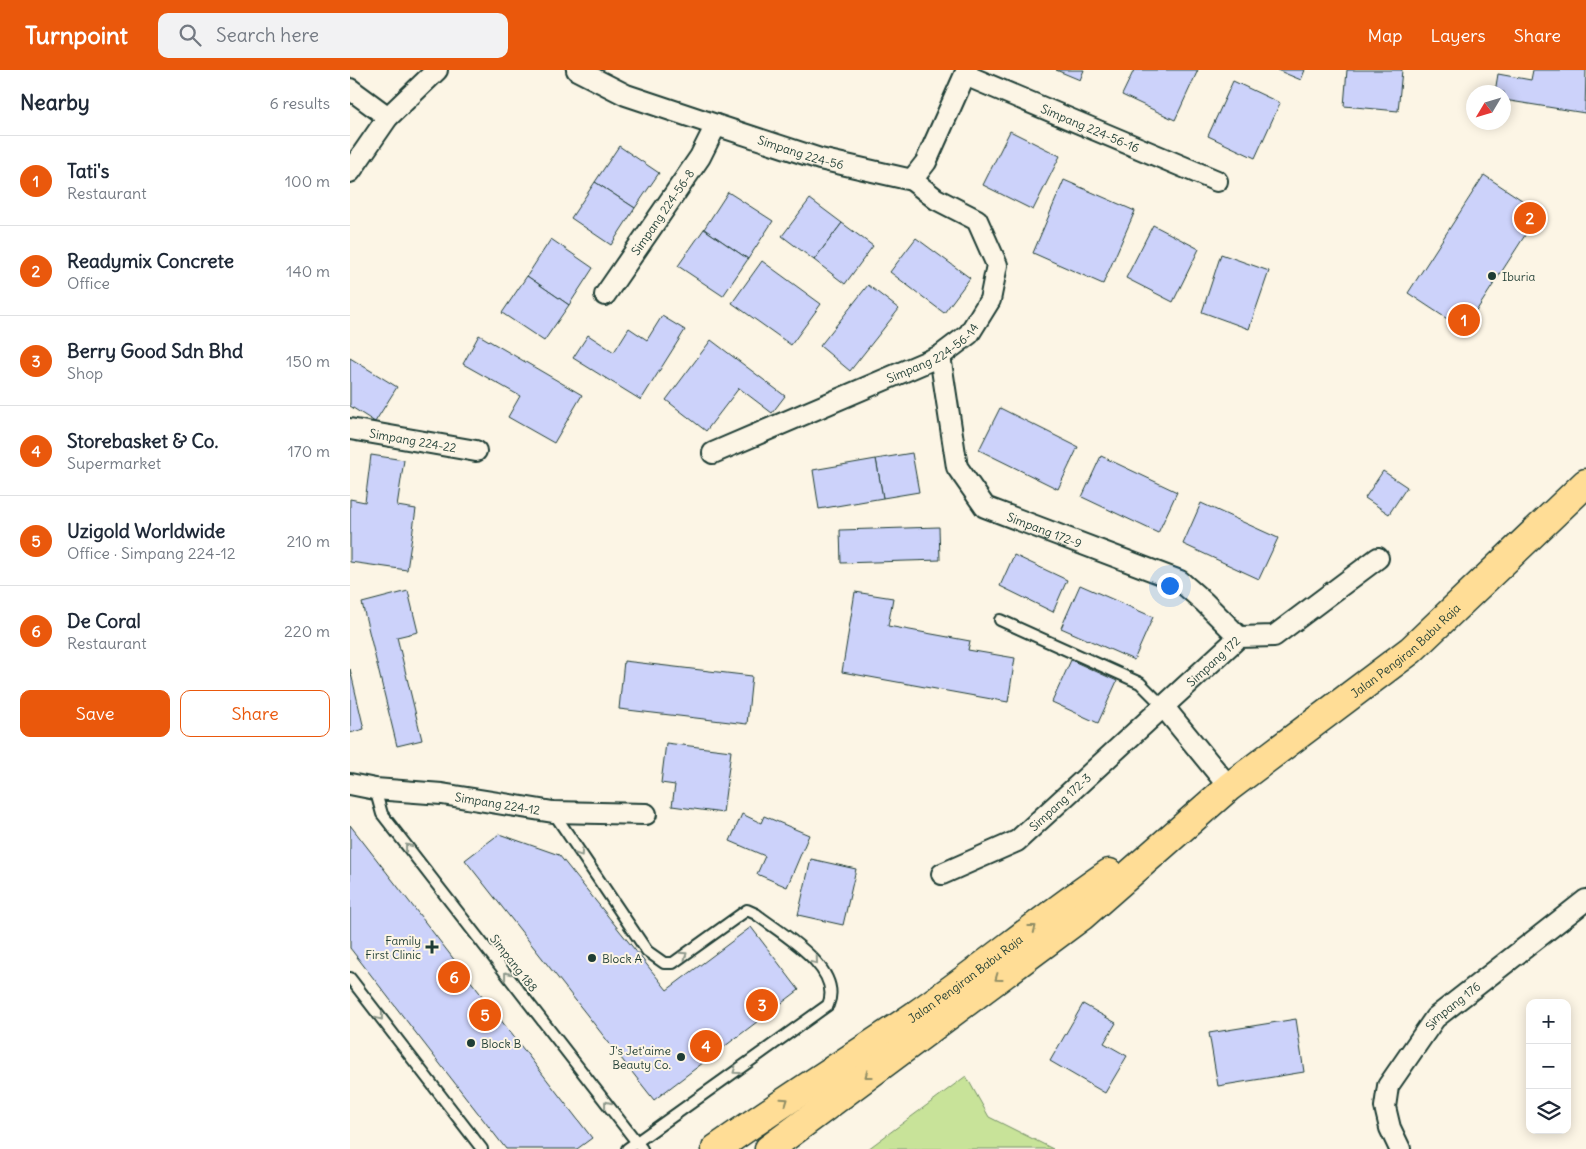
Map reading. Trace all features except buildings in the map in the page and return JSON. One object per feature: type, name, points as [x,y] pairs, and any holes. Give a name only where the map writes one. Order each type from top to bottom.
[{"type":"main road","name":"Jalan Pengiran Babu Raja","points":[[716,1149],[790,1097],[914,1016],[1071,899],[1220,795],[1411,650],[1586,483]]},
{"type":"main road","name":"Jalan Pengiran Babu Raja","points":[[769,1149],[1082,916],[1220,795]]},
{"type":"street","points":[[350,172],[388,117],[437,70]]},
{"type":"street","name":"Simpang 224-56","points":[[577,70],[626,95],[716,125],[820,159],[912,180]]},
{"type":"street","points":[[912,180],[926,162],[966,73]]},
{"type":"street","name":"Simpang 224-56-16","points":[[966,73],[1218,181]]},
{"type":"street","points":[[350,89],[388,117]]},
{"type":"street","name":"Simpang 224-56-8","points":[[605,295],[700,157],[716,125]]},
{"type":"street","name":"Simpang 224-56-14","points":[[713,453],[940,356],[969,334],[990,300],[996,265],[977,220],[936,199],[912,180]]},
{"type":"street","name":"Simpang 172-9","points":[[940,356],[957,467],[986,507],[1180,581],[1239,637]]},
{"type":"street","name":"Simpang 224-22","points":[[350,429],[476,450]]},
{"type":"street","name":"Simpang 172","points":[[1163,706],[1239,637],[1274,636],[1378,558]]},
{"type":"street","points":[[1163,706],[1220,795]]},
{"type":"street","name":"Simpang 172-3","points":[[942,874],[1017,841],[1163,706]]},
{"type":"street","name":"Simpang 224-12","points":[[350,784],[375,789],[442,794],[552,812],[646,814]]},
{"type":"street","name":"Simpang 176","points":[[1400,1149],[1390,1128],[1384,1107],[1388,1086],[1435,1018],[1586,900]]},
{"type":"lane","points":[[1000,620],[1140,683],[1163,706]]},
{"type":"lane","name":"Simpang 188","points":[[375,789],[382,814],[639,1146]]},
{"type":"lane","points":[[552,812],[647,951],[664,963],[673,963],[746,910],[756,914],[812,956],[831,984],[831,997],[828,1005],[639,1146],[627,1149]]},
{"type":"lane","points":[[350,978],[482,1149]]},
{"type":"green space","points":[[966,1076],[989,1117],[1053,1149],[868,1149]]},
{"type":"place","name":"Readymix Concrete","points":[[1530,218]]},
{"type":"place","name":"Iburia","points":[[1492,276]]},
{"type":"place","name":"Tati's","points":[[1464,320]]},
{"type":"place","name":"Family First Clinic","points":[[432,947]]},
{"type":"place","name":"Block A","points":[[592,958]]},
{"type":"place","name":"De Coral","points":[[454,977]]},
{"type":"place","name":"Berry Good Sdn Bhd","points":[[762,1005]]},
{"type":"place","name":"Uzigold Worldwide","points":[[485,1015]]},
{"type":"place","name":"Block B","points":[[471,1043]]},
{"type":"place","name":"Storebasket & Co.","points":[[706,1046]]},
{"type":"place","name":"J's Jet'aime Beauty Co.","points":[[681,1057]]}]
